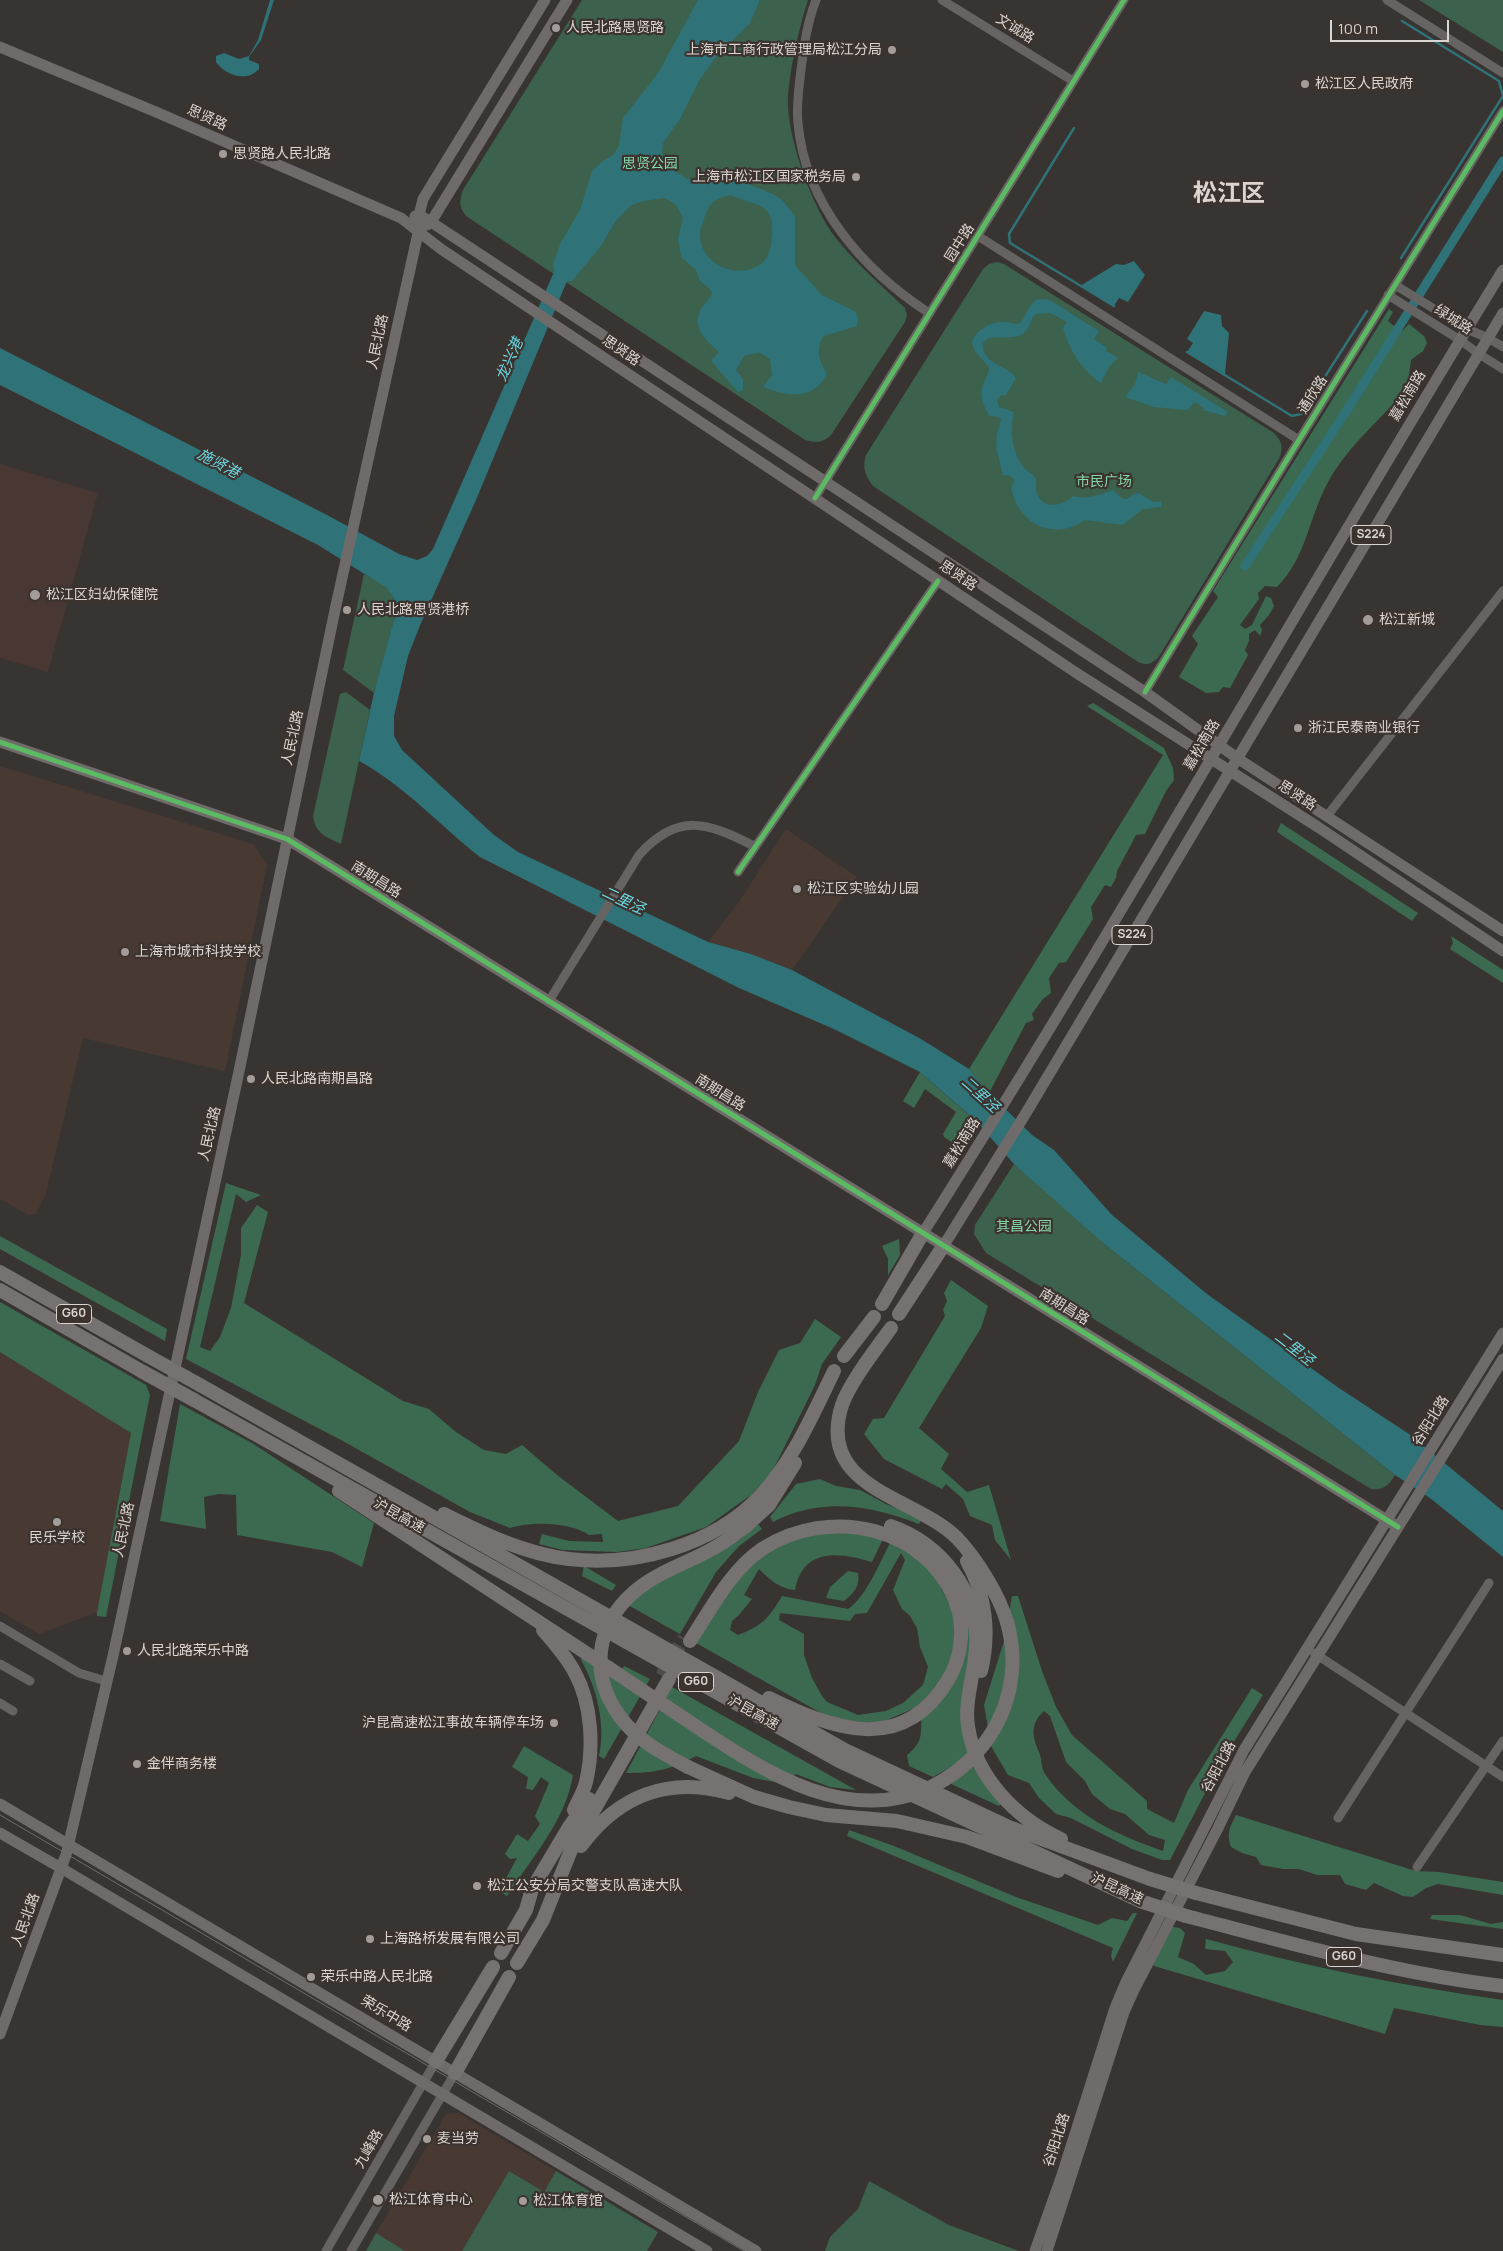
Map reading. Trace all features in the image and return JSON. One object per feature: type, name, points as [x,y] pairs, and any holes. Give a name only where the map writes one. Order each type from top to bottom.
[{"type":"highway","points":[[882,1304],[923,1233]]},
{"type":"highway","points":[[899,1314],[944,1246]]},
{"type":"highway","name":"沪昆高速","points":[[0,1272],[845,1750],[1009,1827],[1197,1891],[1356,1934],[1503,1955]]},
{"type":"highway","name":"沪昆高速","points":[[0,1290],[264,1440],[839,1761],[1140,1901],[1186,1916],[1354,1959],[1463,1981],[1503,1986]]},
{"type":"highway","points":[[844,1356],[874,1317]]},
{"type":"highway","points":[[264,1440],[724,1745],[788,1782],[846,1799],[861,1801],[892,1799],[920,1792],[946,1779],[976,1754],[992,1733],[1003,1710],[1011,1685],[1013,1658],[1008,1622],[1000,1603],[956,1538],[918,1512],[875,1490],[861,1480],[850,1467],[842,1451],[838,1434],[839,1417],[843,1403],[891,1328]]},
{"type":"highway","points":[[273,1426],[415,1499],[506,1543],[569,1559],[613,1560],[657,1553],[702,1537],[723,1525],[760,1497],[774,1480],[801,1438],[834,1371],[806,1442],[782,1486],[769,1505],[746,1526],[715,1548],[649,1581],[634,1592],[614,1614],[603,1637],[600,1668],[604,1685],[621,1719],[643,1740],[688,1768],[754,1797]]},
{"type":"highway","points":[[588,1606],[811,1718],[829,1724],[866,1730],[901,1723],[932,1703],[951,1675],[957,1660],[960,1625],[958,1608],[943,1576],[920,1553],[892,1536],[860,1527],[828,1526],[794,1534],[761,1550],[735,1575],[687,1640],[716,1584],[728,1569],[756,1544],[792,1525],[828,1518],[862,1519],[879,1522],[912,1535],[952,1569],[971,1605],[976,1625],[976,1646],[968,1724],[973,1748],[983,1771],[999,1793],[1034,1823],[1054,1836],[1151,1876]]},
{"type":"highway","points":[[943,1528],[969,1566],[982,1602],[987,1624],[986,1648],[977,1686],[970,1702]]},
{"type":"highway","points":[[519,1608],[542,1629],[558,1648],[575,1673],[586,1702],[590,1729],[590,1756],[586,1784],[573,1811],[569,1828]]},
{"type":"highway","points":[[500,1953],[526,1910],[532,1889],[666,1677],[570,1850],[543,1920],[517,1963]]},
{"type":"highway","points":[[563,1868],[590,1834],[608,1816],[627,1803],[648,1793],[671,1787],[695,1786],[754,1797],[826,1814],[897,1822],[967,1837],[1140,1901]]},
{"type":"highway","points":[[436,2061],[492,1967]]},
{"type":"highway","points":[[455,2073],[508,1977]]},
{"type":"main road","name":"人民北路","points":[[0,2034],[68,1846],[106,1681],[238,1076],[352,529],[418,233],[419,215],[424,199],[545,0]]},
{"type":"main road","points":[[418,233],[431,222],[567,0]]},
{"type":"main road","name":"思贤路","points":[[0,47],[156,112],[400,218],[418,233],[938,581],[1210,760],[1318,827],[1503,951]]},
{"type":"main road","points":[[400,218],[419,215]]},
{"type":"main road","name":"思贤路","points":[[419,215],[561,306],[826,481],[1145,692],[1238,758],[1503,931]]},
{"type":"main road","name":"嘉松南路","points":[[923,1233],[1005,1104],[1503,270]]},
{"type":"main road","name":"S224","points":[[944,1246],[1000,1157],[1503,313]]},
{"type":"main road","name":"南期昌路","points":[[0,742],[288,838],[1398,1527]]},
{"type":"main road","name":"谷阳北路","points":[[1047,2251],[1121,2022],[1134,1990],[1218,1830],[1244,1772],[1386,1520],[1503,1333]]},
{"type":"main road","name":"谷阳北路","points":[[1035,2251],[1062,2175],[1115,2008],[1125,1984],[1235,1767],[1398,1527],[1503,1359]]},
{"type":"main road","name":"荣乐中路","points":[[0,1804],[68,1846],[756,2251]]},
{"type":"main road","points":[[0,1834],[61,1868],[707,2251]]},
{"type":"street","points":[[816,0],[808,21],[804,42],[798,123],[814,188],[840,232],[861,256],[901,294],[929,313]]},
{"type":"street","name":"文诚路","points":[[942,0],[1073,81]]},
{"type":"street","name":"园中路","points":[[815,498],[1124,0]]},
{"type":"street","points":[[1387,0],[1503,72]]},
{"type":"street","name":"通欣路","points":[[1145,692],[1299,440],[1392,298],[1503,111]]},
{"type":"street","points":[[978,236],[1299,440]]},
{"type":"street","name":"绿城路","points":[[1398,287],[1467,329],[1503,347]]},
{"type":"street","name":"绿城路","points":[[1392,298],[1503,369]]},
{"type":"street","points":[[738,872],[754,846],[938,581]]},
{"type":"street","points":[[1327,816],[1503,591]]},
{"type":"street","points":[[549,1001],[639,855],[653,839],[679,826],[700,825],[730,834],[754,846]]},
{"type":"street","points":[[1338,1818],[1489,1583]]},
{"type":"street","points":[[0,1626],[79,1673],[106,1681]]},
{"type":"street","points":[[1312,1651],[1503,1776]]},
{"type":"street","points":[[0,1664],[30,1682]]},
{"type":"street","points":[[0,1703],[13,1711]]},
{"type":"street","points":[[1417,1867],[1503,1741]]},
{"type":"street","name":"九峰路","points":[[326,2251],[436,2061]]},
{"type":"street","points":[[351,2251],[455,2073]]},
{"type":"shaded area","name":"松江区妇幼保健院","points":[[0,464],[98,493],[48,672],[0,658]]},
{"type":"shaded area","name":"上海市城市科技学校","points":[[0,766],[253,844],[267,865],[225,1071],[83,1038],[46,1193],[36,1214],[27,1214],[0,1199]]},
{"type":"shaded area","name":"松江区实验幼儿园","points":[[786,829],[857,877],[792,970],[751,954],[708,942],[739,902]]},
{"type":"shaded area","name":"民乐学校","points":[[0,1352],[131,1433],[97,1612],[39,1634],[0,1611]]},
{"type":"shaded area","points":[[458,2113],[556,2171],[544,2192],[509,2171],[462,2251],[405,2251],[376,2233],[446,2114]]},
{"type":"green space","name":"思贤公园","points":[[582,0],[808,0],[795,48],[788,97],[791,131],[802,170],[809,190],[826,224],[835,237],[860,265],[905,308],[907,315],[905,322],[831,435],[825,440],[816,442],[805,440],[466,216],[462,210],[460,204],[463,190]]},
{"type":"green space","points":[[1419,0],[1503,0],[1503,52]]},
{"type":"green space","name":"市民广场","points":[[997,262],[1004,264],[1274,433],[1280,441],[1282,447],[1280,457],[1158,658],[1151,663],[1144,664],[1138,662],[873,486],[866,475],[864,464],[866,455],[983,269],[989,264]]},
{"type":"green space","points":[[1389,309],[1393,312],[1388,321],[1401,332],[1409,324],[1424,336],[1427,343],[1423,351],[1411,360],[1408,383],[1401,396],[1361,438],[1334,472],[1321,497],[1301,550],[1287,575],[1277,587],[1265,586],[1258,593],[1259,599],[1240,625],[1245,629],[1252,625],[1266,596],[1271,598],[1274,606],[1260,625],[1262,630],[1260,636],[1255,630],[1249,634],[1249,641],[1245,650],[1248,655],[1230,688],[1223,687],[1219,692],[1206,693],[1179,677],[1198,644],[1192,636],[1218,597],[1213,591]]},
{"type":"green space","points":[[364,574],[389,590],[394,598],[395,606],[395,617],[389,644],[374,693],[343,670]]},
{"type":"green space","points":[[346,692],[370,710],[341,844],[322,834],[316,827],[313,816],[340,694]]},
{"type":"green space","points":[[1093,703],[1164,748],[1173,768],[1174,780],[1166,791],[1145,834],[1136,835],[1117,871],[1116,878],[1111,887],[1105,885],[1091,907],[1093,919],[1066,962],[1059,963],[1049,978],[1051,993],[1043,999],[1032,1014],[1034,1020],[1026,1023],[989,1093],[969,1069],[1163,755],[1087,706]]},
{"type":"green space","points":[[1281,823],[1418,913],[1412,921],[1277,832]]},
{"type":"green space","points":[[1451,936],[1503,970],[1503,983],[1450,949],[1453,943]]},
{"type":"green space","points":[[920,1072],[971,1117],[956,1145],[944,1137],[943,1134],[956,1112],[925,1089],[914,1108],[903,1101]]},
{"type":"green space","name":"其昌公园","points":[[1014,1164],[1044,1187],[1103,1243],[1395,1475],[1390,1482],[1382,1488],[1371,1489],[986,1253],[974,1234],[975,1225]]},
{"type":"green space","points":[[226,1183],[261,1195],[246,1202],[236,1194],[200,1347],[210,1351],[220,1337],[231,1308],[241,1255],[241,1228],[257,1205],[268,1212],[244,1303],[403,1401],[429,1409],[456,1432],[484,1450],[506,1454],[522,1445],[557,1475],[618,1521],[678,1506],[739,1441],[758,1392],[779,1350],[800,1343],[815,1319],[841,1337],[822,1364],[815,1385],[771,1474],[751,1495],[706,1527],[646,1548],[617,1552],[563,1550],[539,1544],[542,1534],[569,1541],[603,1542],[602,1534],[589,1535],[572,1527],[551,1524],[529,1524],[510,1528],[470,1512],[341,1440],[186,1359]]},
{"type":"green space","points":[[0,1236],[167,1329],[165,1341],[0,1249]]},
{"type":"green space","points":[[899,1239],[900,1255],[888,1275],[888,1259],[882,1246]]},
{"type":"green space","points":[[951,1280],[988,1306],[981,1328],[919,1428],[949,1454],[941,1469],[967,1492],[989,1485],[1011,1560],[995,1540],[992,1525],[970,1516],[963,1499],[946,1484],[942,1489],[884,1459],[864,1434],[873,1419],[884,1418],[945,1316],[943,1310],[947,1301],[944,1293]]},
{"type":"green space","points":[[0,1302],[146,1385],[150,1395],[106,1617],[97,1616],[97,1612],[131,1433],[0,1352]]},
{"type":"green space","points":[[180,1404],[252,1443],[374,1523],[362,1567],[332,1552],[237,1535],[236,1495],[219,1494],[204,1497],[206,1529],[160,1521]]},
{"type":"green space","points":[[820,1479],[836,1486],[860,1490],[886,1504],[922,1518],[919,1524],[882,1512],[846,1506],[809,1509],[773,1522],[770,1517],[796,1484]]},
{"type":"green space","points":[[758,1524],[762,1529],[739,1546],[716,1572],[680,1634],[626,1604],[636,1592]]},
{"type":"green space","points":[[831,1529],[884,1537],[872,1562],[836,1555],[824,1556],[814,1560],[806,1566],[799,1576],[795,1590],[780,1586],[759,1569],[744,1595],[752,1599],[732,1621],[730,1630],[738,1635],[759,1625],[769,1616],[782,1596],[848,1609],[855,1604],[867,1587],[892,1539],[929,1564],[954,1614],[955,1653],[945,1675],[920,1706],[877,1724],[830,1718],[696,1643],[725,1594],[749,1565],[788,1539]],"holes":[[[901,1553],[905,1560],[893,1590],[902,1609],[910,1616],[917,1628],[920,1647],[928,1667],[923,1685],[903,1703],[886,1711],[858,1715],[827,1702],[812,1678],[804,1655],[804,1634],[779,1620],[780,1613],[850,1621],[855,1614],[867,1613]]]},
{"type":"green space","points":[[584,1566],[616,1585],[612,1591],[582,1576]]},
{"type":"green space","points":[[848,1571],[858,1573],[858,1582],[854,1592],[844,1601],[826,1598],[830,1587]]},
{"type":"green space","points":[[1012,1596],[1018,1596],[1042,1671],[1056,1707],[1072,1735],[1147,1801],[1147,1809],[1174,1823],[1188,1790],[1252,1688],[1263,1695],[1223,1759],[1170,1860],[1162,1860],[1132,1849],[1071,1818],[1056,1814],[1039,1798],[1029,1783],[1008,1775],[991,1746],[984,1705],[1005,1638]],"holes":[[[1044,1711],[1050,1716],[1066,1762],[1085,1781],[1092,1794],[1110,1809],[1125,1814],[1149,1835],[1165,1840],[1163,1851],[1129,1838],[1097,1822],[1069,1801],[1056,1788],[1044,1772],[1034,1735],[1034,1725],[1039,1716]]]},
{"type":"green space","points":[[969,1609],[970,1749],[959,1762],[933,1777],[909,1766],[907,1755],[920,1739],[921,1717],[943,1698]]},
{"type":"green space","points":[[581,1656],[617,1677],[624,1666],[650,1679],[604,1759],[599,1756],[601,1719],[599,1707],[592,1682],[581,1660]]},
{"type":"green space","points":[[672,1687],[856,1790],[830,1787],[796,1774],[780,1783],[753,1778],[696,1756],[662,1770],[626,1773]]},
{"type":"green space","points":[[524,1746],[573,1775],[563,1808],[555,1823],[507,1896],[499,1891],[517,1858],[510,1859],[505,1854],[517,1834],[528,1841],[540,1824],[535,1816],[549,1783],[541,1777],[533,1790],[526,1789],[528,1777],[512,1767]]},
{"type":"green space","points":[[974,1764],[1002,1802],[999,1806],[949,1783]]},
{"type":"green space","points":[[1236,1815],[1416,1871],[1439,1872],[1503,1882],[1503,1895],[1438,1884],[1426,1888],[1413,1897],[1403,1896],[1374,1883],[1366,1890],[1345,1884],[1340,1875],[1317,1875],[1299,1869],[1283,1869],[1261,1865],[1256,1857],[1231,1847],[1229,1831]]},
{"type":"green space","points":[[849,1830],[894,1846],[1016,1897],[1098,1925],[1112,1918],[1127,1921],[1133,1913],[1137,1913],[1113,1962],[1111,1956],[1113,1948],[847,1836]]},
{"type":"green space","points":[[1432,1915],[1460,1915],[1491,1924],[1503,1922],[1503,1929],[1430,1919]]},
{"type":"green space","points":[[1168,1926],[1180,1928],[1185,1933],[1178,1957],[1194,1964],[1206,1975],[1225,1971],[1233,1962],[1225,1951],[1205,1949],[1206,1939],[1354,1974],[1503,2000],[1503,2027],[1480,2025],[1394,2008],[1385,2034],[1154,1966],[1151,1962]]},
{"type":"green space","name":"松江体育中心","points":[[509,2171],[544,2192],[556,2171],[658,2232],[647,2251],[462,2251]]},
{"type":"green space","points":[[869,2181],[949,2225],[1019,2251],[825,2251],[830,2237],[858,2209]]},
{"type":"green space","name":"松江体育中心","points":[[376,2233],[405,2251],[366,2251]]},
{"type":"water","points":[[270,0],[274,0],[261,40],[249,57],[249,60],[259,64],[259,69],[248,76],[230,74],[216,62],[216,56],[224,53],[239,59],[249,56],[258,40]]},
{"type":"water","points":[[698,0],[760,0],[750,23],[715,58],[699,81],[680,119],[663,143],[662,154],[669,167],[687,179],[696,180],[720,175],[773,194],[782,200],[795,216],[795,265],[822,295],[856,312],[857,326],[824,336],[821,341],[819,355],[827,374],[814,389],[806,393],[790,394],[763,387],[772,375],[770,359],[760,353],[745,355],[736,370],[743,379],[743,390],[738,392],[711,361],[719,352],[705,338],[699,328],[698,316],[712,293],[700,281],[696,270],[681,257],[678,239],[683,218],[676,205],[665,198],[643,201],[630,206],[615,222],[601,246],[572,281],[567,281],[476,500],[408,656],[394,716],[394,736],[402,750],[494,835],[518,852],[708,942],[751,954],[792,970],[921,1039],[969,1069],[989,1093],[1032,1135],[1054,1150],[1112,1215],[1207,1294],[1339,1388],[1409,1434],[1503,1511],[1503,1557],[1430,1498],[1395,1475],[1103,1243],[1014,1164],[975,1120],[920,1072],[836,1030],[739,988],[480,857],[392,782],[359,761],[374,693],[396,613],[394,598],[387,588],[318,545],[0,385],[0,348],[327,515],[399,554],[417,560],[427,556],[433,549],[554,272],[553,264],[561,242],[580,210],[592,171],[613,155],[619,145],[623,118],[658,73]],"holes":[[[730,195],[759,205],[765,209],[772,221],[771,245],[767,257],[758,266],[748,270],[738,271],[719,266],[711,260],[701,243],[701,228],[710,205],[720,198]]]},
{"type":"water","points":[[1134,261],[1145,275],[1128,302],[1119,298],[1114,306],[1080,286],[1116,264],[1124,265]]},
{"type":"water","points":[[1037,299],[1050,300],[1099,331],[1094,339],[1107,348],[1106,351],[1118,358],[1109,367],[1101,383],[1088,373],[1072,351],[1063,328],[1067,322],[1050,313],[1036,314],[1025,332],[1020,335],[1010,338],[989,338],[983,343],[983,350],[989,360],[1012,373],[1016,378],[1006,395],[1001,395],[997,400],[999,407],[1014,412],[1012,434],[1014,448],[1024,468],[1036,479],[1036,489],[1039,497],[1042,501],[1052,505],[1063,503],[1073,496],[1089,497],[1113,490],[1123,499],[1127,499],[1136,493],[1143,495],[1153,502],[1161,501],[1162,507],[1143,509],[1123,525],[1085,520],[1061,529],[1049,529],[1039,526],[1029,520],[1021,511],[1011,487],[1014,479],[1008,475],[1003,476],[996,447],[1001,420],[999,417],[990,416],[982,399],[983,385],[989,369],[972,343],[976,334],[991,324],[1007,322],[1019,324]]},
{"type":"water","points":[[1204,311],[1221,315],[1222,326],[1229,333],[1225,375],[1187,352],[1193,343],[1187,339]]},
{"type":"water","points":[[1138,372],[1166,384],[1171,377],[1228,412],[1225,416],[1203,410],[1204,408],[1195,402],[1186,410],[1154,407],[1125,397],[1135,384]]},
{"type":"waterway","points":[[1401,258],[1503,96],[1499,81],[1402,21]]},
{"type":"waterway","points":[[1074,128],[1009,234],[1010,243],[1114,306]]},
{"type":"waterway","points":[[1245,566],[1347,410],[1503,161]]},
{"type":"waterway","points":[[1187,352],[1292,416],[1301,414],[1367,311]]},
{"type":"tunnel","points":[[662,1676],[684,1638]]},
{"type":"tram line","points":[[0,1815],[744,2251]]},
{"type":"cycle path","points":[[815,498],[1124,0]]},
{"type":"cycle path","points":[[1145,692],[1503,111]]},
{"type":"cycle path","points":[[738,872],[938,581]]},
{"type":"cycle path","points":[[0,742],[287,839],[1398,1527]]},
{"type":"place","name":"人民北路思贤路","points":[[556,28]]},
{"type":"place","name":"上海市工商行政管理局松江分局","points":[[892,50]]},
{"type":"place","name":"松江区人民政府","points":[[1305,84]]},
{"type":"place","name":"思贤路人民北路","points":[[223,154]]},
{"type":"place","name":"上海市松江区国家税务局","points":[[856,177]]},
{"type":"place","name":"松江区妇幼保健院","points":[[35,595]]},
{"type":"place","name":"人民北路思贤港桥","points":[[347,610]]},
{"type":"place","name":"松江新城","points":[[1368,620]]},
{"type":"place","name":"浙江民泰商业银行","points":[[1298,728]]},
{"type":"place","name":"松江区实验幼儿园","points":[[797,889]]},
{"type":"place","name":"上海市城市科技学校","points":[[125,952]]},
{"type":"place","name":"人民北路南期昌路","points":[[251,1079]]},
{"type":"place","name":"民乐学校","points":[[57,1522]]},
{"type":"place","name":"人民北路荣乐中路","points":[[127,1651]]},
{"type":"place","name":"沪昆高速松江事故车辆停车场","points":[[554,1723]]},
{"type":"place","name":"金伴商务楼","points":[[137,1764]]},
{"type":"place","name":"松江公安分局交警支队高速大队","points":[[477,1886]]},
{"type":"place","name":"上海路桥发展有限公司","points":[[370,1939]]},
{"type":"place","name":"荣乐中路人民北路","points":[[311,1977]]},
{"type":"place","name":"麦当劳","points":[[427,2139]]},
{"type":"place","name":"松江体育中心","points":[[378,2200]]},
{"type":"place","name":"松江体育馆","points":[[523,2201]]},
{"type":"district","name":"松江区","points":[[1229,194]]},
{"type":"water label","name":"龙兴港","points":[[510,360]]},
{"type":"water label","name":"施贤港","points":[[218,464]]},
{"type":"water label","name":"二里泾","points":[[623,901]]},
{"type":"water label","name":"二里泾","points":[[980,1095]]},
{"type":"water label","name":"二里泾","points":[[1294,1349]]}]
